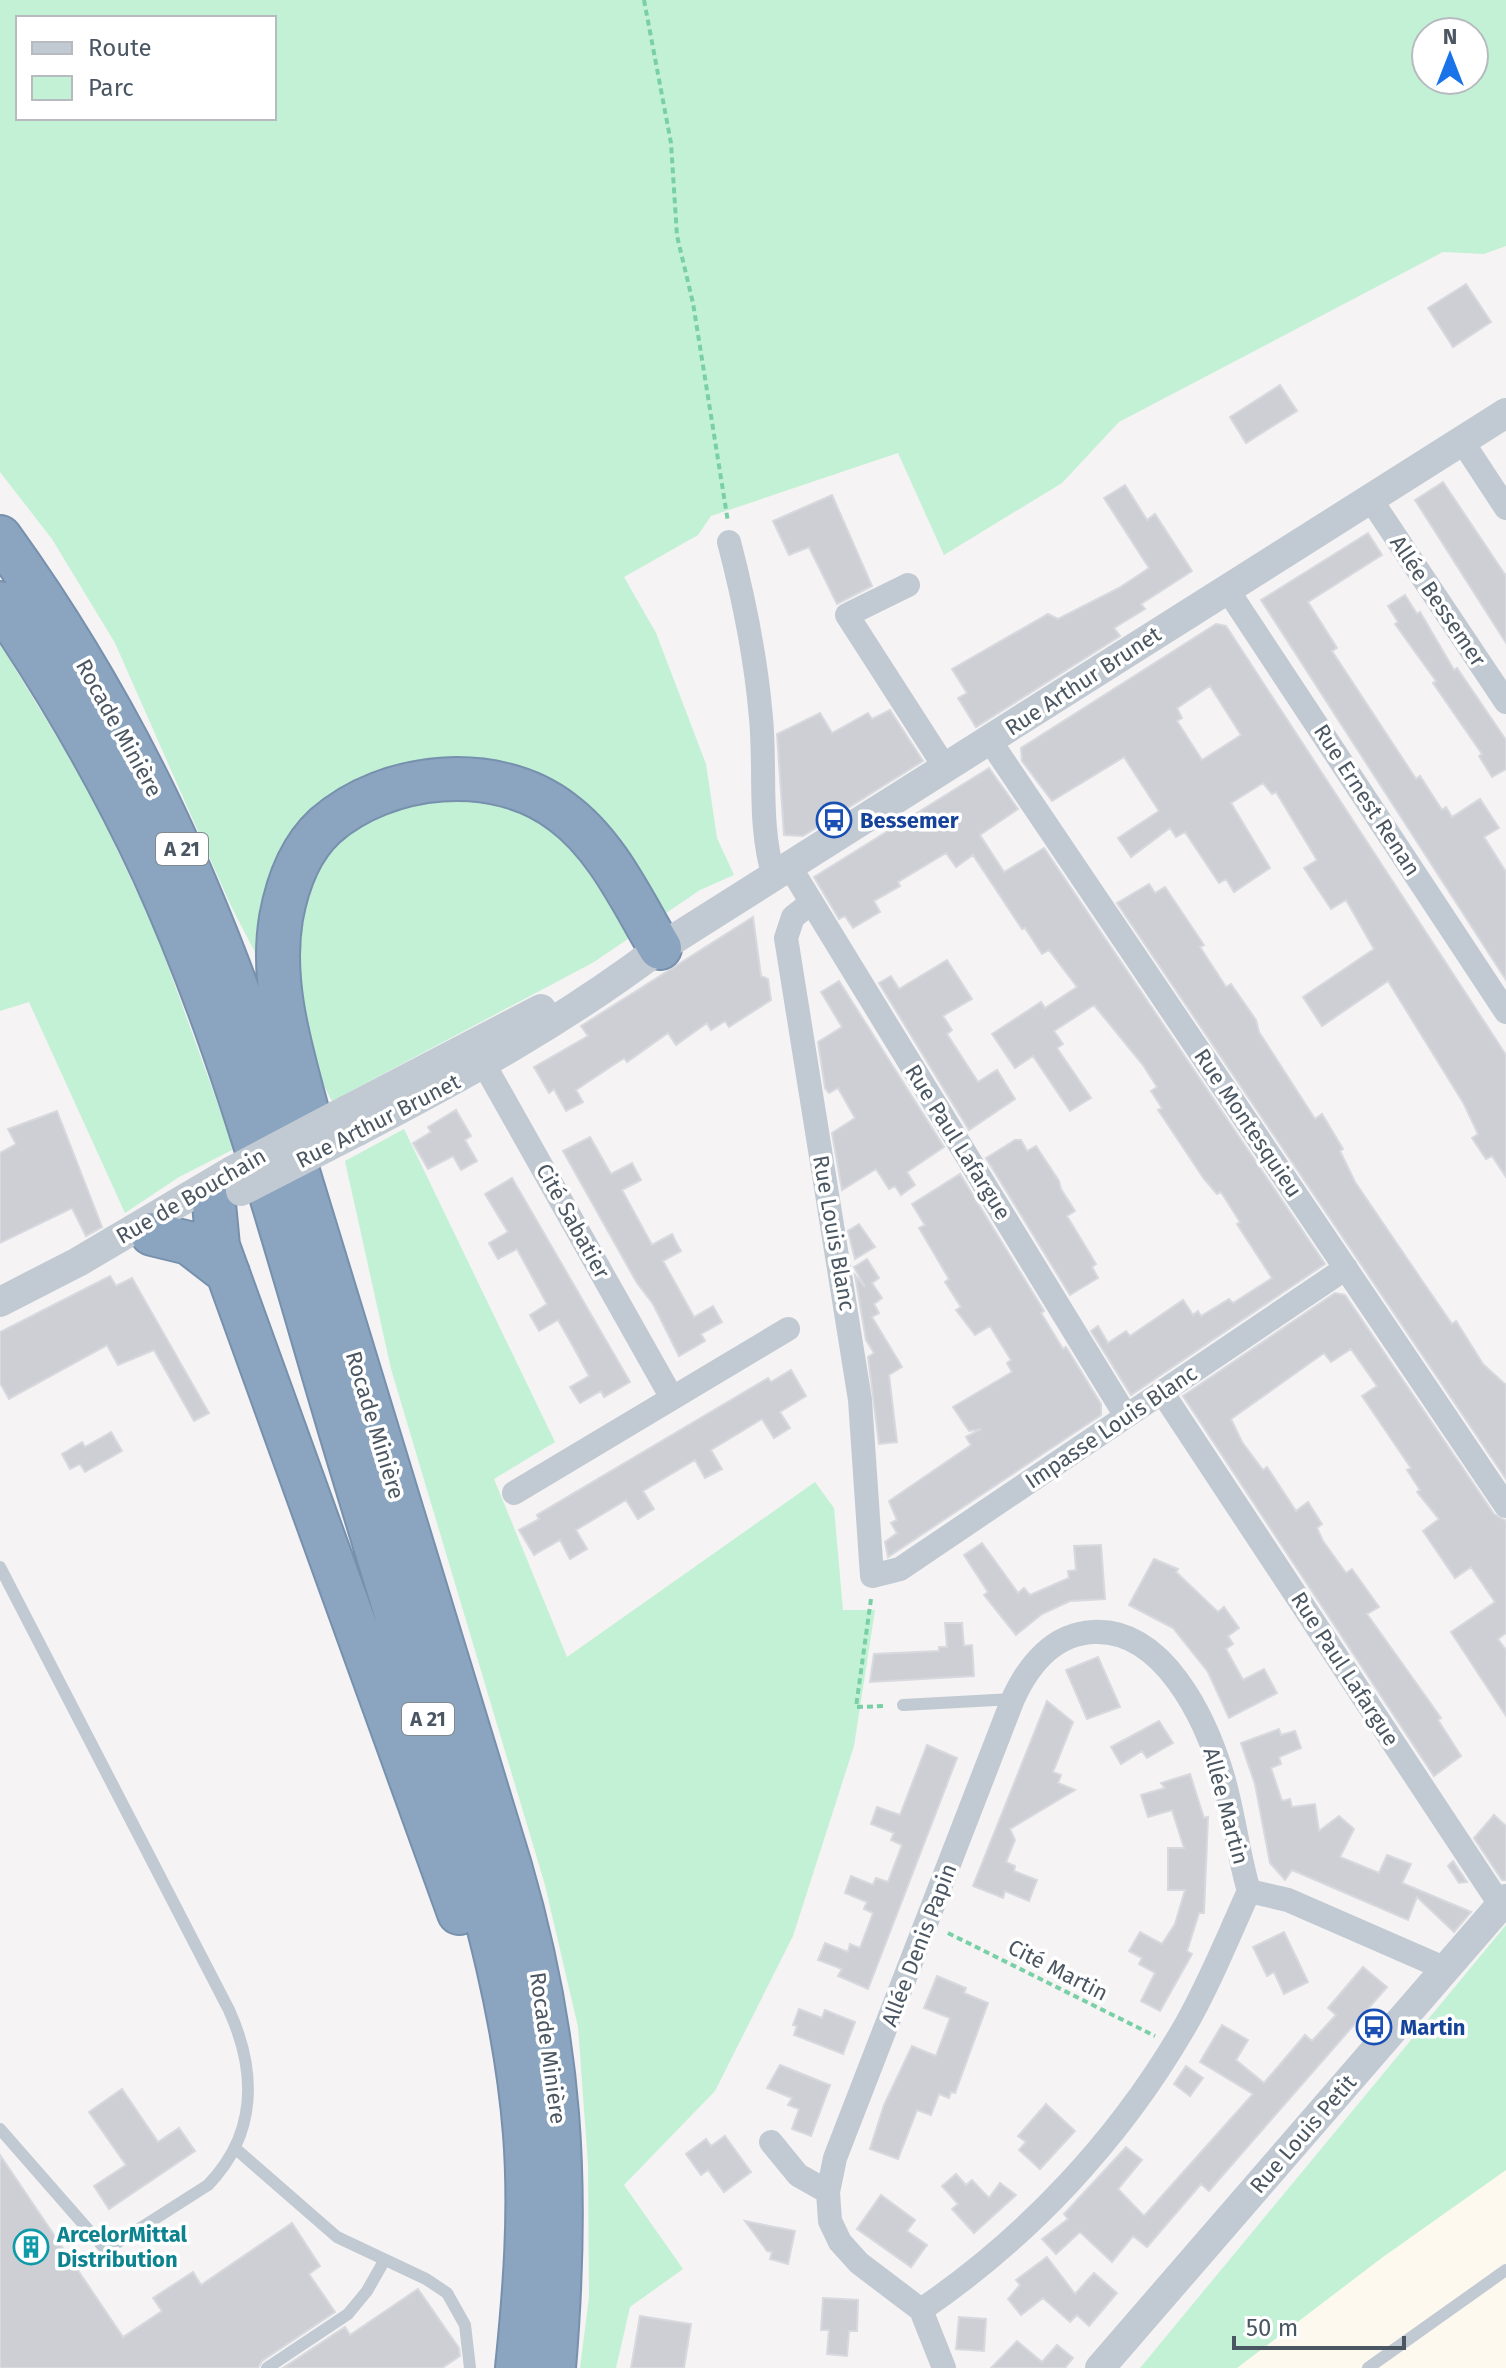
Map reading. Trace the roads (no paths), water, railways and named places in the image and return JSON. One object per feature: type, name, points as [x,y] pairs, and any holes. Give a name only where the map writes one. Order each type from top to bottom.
[{"type":"highway","points":[[0,504],[37,557],[19,597]]},
{"type":"highway","name":"Rocade Minière","points":[[0,537],[19,597],[81,731],[154,873],[203,997],[246,1123],[439,1755],[498,1963],[516,2050],[526,2138],[525,2267],[517,2368]]},
{"type":"highway","name":"Rocade Minière","points":[[19,597],[130,742],[193,872],[245,1005],[506,1851],[540,1980],[552,2047],[562,2155],[562,2246],[554,2368]]},
{"type":"highway","points":[[331,1280],[339,1240],[289,1039],[279,990],[278,954],[290,884],[304,853],[324,827],[367,798],[420,782],[478,781],[523,791],[560,810],[586,834],[615,873],[660,948]]},
{"type":"highway","points":[[228,1185],[215,1232],[228,1273],[479,1974],[498,2061],[525,2267]]},
{"type":"highway","points":[[152,1234],[189,1243],[228,1273]]},
{"type":"street","name":"Rue Arthur Brunet","points":[[353,1120],[584,1004],[660,948],[1506,413]]},
{"type":"street","points":[[1462,441],[1506,508]]},
{"type":"street","name":"Allée Bessemer","points":[[1371,500],[1506,702]]},
{"type":"street","name":"Rue Paul Lafargue","points":[[729,542],[756,676],[762,736],[765,843],[782,872],[811,903],[1126,1416]]},
{"type":"street","points":[[908,585],[847,615],[946,769]]},
{"type":"street","name":"Rue Ernest Renan","points":[[1227,589],[1506,1012]]},
{"type":"street","name":"Rue Montesquieu","points":[[990,741],[1506,1506]]},
{"type":"street","name":"Rue Louis Blanc","points":[[811,903],[793,917],[786,938],[860,1400],[872,1576]]},
{"type":"street","name":"Cité Sabatier","points":[[479,1055],[672,1398]]},
{"type":"street","name":"Rue de Bouchain","points":[[78,1262],[353,1120]]},
{"type":"street","points":[[0,1302],[78,1262],[152,1234],[228,1185]]},
{"type":"street","name":"Impasse Louis Blanc","points":[[872,1576],[900,1569],[1346,1268]]},
{"type":"street","points":[[514,1493],[788,1329]]},
{"type":"street","name":"Rue Paul Lafargue","points":[[1162,1392],[1503,1902]]},
{"type":"street","name":"Allée Martin","points":[[1013,1699],[1042,1655],[1076,1634],[1105,1631],[1131,1637],[1142,1644],[1180,1687],[1212,1745],[1228,1797],[1249,1891],[1288,1900],[1446,1969]]},
{"type":"street","name":"Allée Denis Papin","points":[[828,2192],[835,2158],[1013,1699]]},
{"type":"street","points":[[921,2310],[974,2273],[1050,2201],[1117,2127],[1174,2045],[1249,1891]]},
{"type":"street","name":"Rue Louis Petit","points":[[1100,2368],[1503,1902]]},
{"type":"street","points":[[771,2142],[798,2175],[828,2192],[830,2221],[840,2242],[859,2263],[921,2310],[944,2368]]},
{"type":"lane","points":[[0,1567],[235,2024],[247,2060],[249,2085],[247,2113],[236,2149],[208,2185],[106,2250],[0,2129]]},
{"type":"lane","points":[[903,1705],[1013,1699]]},
{"type":"lane","points":[[236,2149],[325,2228],[384,2261],[438,2286],[455,2302],[465,2325],[470,2368]]},
{"type":"lane","points":[[267,2368],[348,2314],[367,2291],[384,2261]]},
{"type":"lane","points":[[1368,2368],[1506,2270]]},
{"type":"place","name":"Bessemer","points":[[834,820]]},
{"type":"place","name":"Martin","points":[[1374,2027]]},
{"type":"place","name":"ArcelorMittal Distribution","points":[[31,2247]]}]
